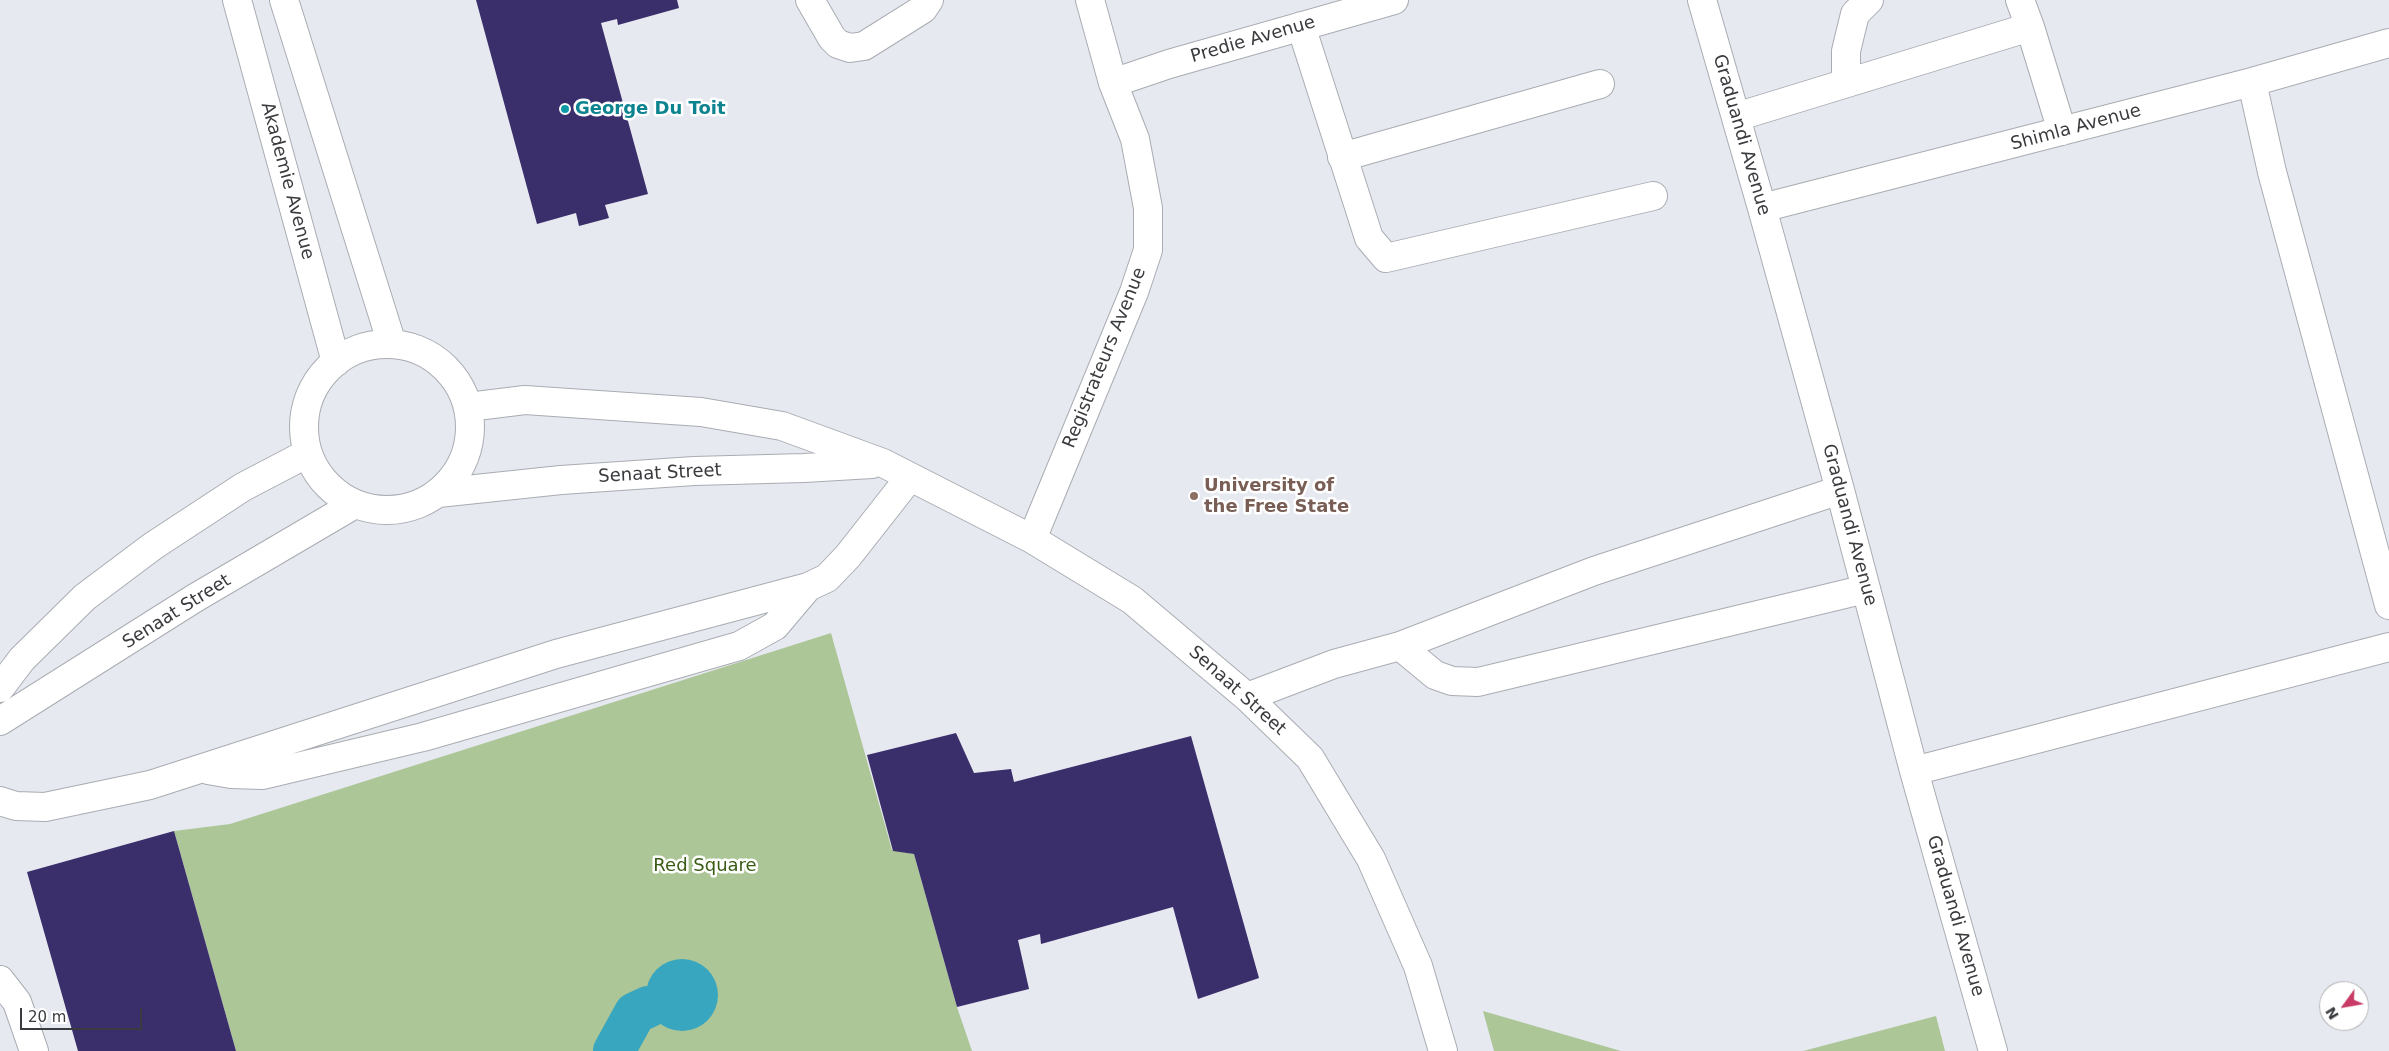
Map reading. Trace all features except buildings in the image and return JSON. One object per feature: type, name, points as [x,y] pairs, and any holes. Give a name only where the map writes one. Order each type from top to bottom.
[{"type":"lane","name":"Akademie Avenue","points":[[237,0],[336,362]]},
{"type":"lane","points":[[284,0],[392,344]]},
{"type":"lane","points":[[810,0],[832,38],[838,44],[850,48],[864,46],[923,9],[929,0]]},
{"type":"lane","name":"Registrateurs Avenue","points":[[1032,539],[1134,292],[1148,250],[1148,208],[1135,139],[1113,83],[1090,0]]},
{"type":"lane","name":"Predie Avenue","points":[[1113,83],[1169,64],[1394,0]]},
{"type":"lane","name":"Graduandi Avenue","points":[[1702,0],[1762,208],[1840,490],[1914,771],[1993,1051]]},
{"type":"lane","points":[[1846,83],[1846,51],[1855,14],[1870,0]]},
{"type":"lane","points":[[2020,0],[2062,131]]},
{"type":"lane","points":[[1301,26],[1369,238],[1386,258],[1653,196]]},
{"type":"lane","points":[[1736,117],[2030,27]]},
{"type":"lane","name":"Shimla Avenue","points":[[1762,208],[2252,82],[2389,43]]},
{"type":"lane","points":[[2252,82],[2272,172],[2389,605]]},
{"type":"lane","points":[[1342,157],[1600,84]]},
{"type":"lane","name":"Senaat Street","points":[[438,494],[457,472],[469,446],[470,426],[468,407],[458,383],[440,363],[418,350],[392,344],[352,351],[336,362],[318,380],[307,403],[304,428],[308,453],[318,474],[335,492],[355,504],[376,510],[398,510],[419,504],[438,494],[561,480],[694,471],[804,468],[883,463]]},
{"type":"lane","name":"Senaat Street","points":[[468,407],[525,400],[701,412],[782,426],[883,463],[1032,539],[1132,600],[1247,697],[1310,758],[1371,859],[1418,966],[1443,1051]]},
{"type":"lane","points":[[0,688],[22,658],[85,597],[153,546],[243,487],[308,453]]},
{"type":"lane","points":[[0,801],[16,806],[45,807],[150,785],[556,654],[808,587],[827,578],[848,556],[910,477]]},
{"type":"lane","points":[[1247,697],[1334,664],[1400,646],[1594,571],[1840,490]]},
{"type":"lane","name":"Senaat Street","points":[[0,721],[195,598],[355,504]]},
{"type":"lane","points":[[202,768],[231,774],[263,775],[423,737],[739,646],[775,626],[808,587]]},
{"type":"lane","points":[[1400,646],[1435,675],[1452,681],[1478,682],[1866,589]]},
{"type":"lane","points":[[1914,771],[2389,647]]},
{"type":"lane","points":[[0,980],[17,1002],[34,1051]]},
{"type":"green space","name":"Red Square","points":[[831,633],[892,850],[914,854],[957,1007],[972,1051],[236,1051],[174,831],[230,824]]},
{"type":"green space","points":[[1483,1011],[1621,1051],[1494,1051]]},
{"type":"green space","points":[[1936,1016],[1945,1051],[1803,1051]]},
{"type":"water","points":[[682,959],[702,965],[712,975],[718,995],[712,1015],[702,1025],[682,1031],[662,1025],[652,1015],[646,995],[652,975],[662,965]]},
{"type":"waterway","points":[[614,1051],[635,1013],[648,1007]]},
{"type":"place","name":"George Du Toit","points":[[565,109]]},
{"type":"place","name":"University of the Free State","points":[[1194,496]]}]
